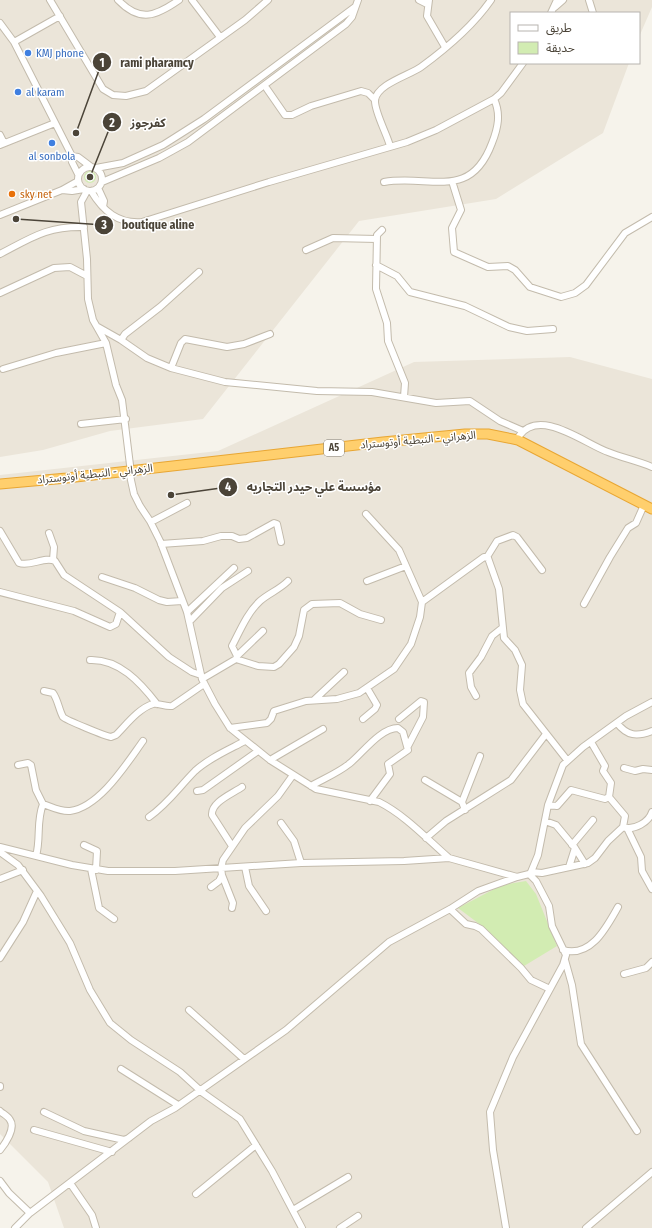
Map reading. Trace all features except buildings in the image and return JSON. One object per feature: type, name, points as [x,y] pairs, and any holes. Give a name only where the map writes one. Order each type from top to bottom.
[{"type":"highway","name":"الزهراني - النبطية أوتوستراد","points":[[129,468],[477,429],[521,433],[649,506]]},
{"type":"highway","name":"الزهراني - النبطية أوتوستراد","points":[[0,484],[43,477],[129,468],[465,434],[488,434],[524,442],[649,506]]},
{"type":"highway","name":"الزهراني - النبطية أوتوستراد","points":[[0,478],[29,479]]},
{"type":"street","points":[[50,0],[103,89],[113,95],[136,95],[146,91],[268,0]]},
{"type":"street","points":[[118,0],[131,11],[146,15],[161,12],[179,0]]},
{"type":"street","points":[[192,0],[220,37]]},
{"type":"street","points":[[419,0],[428,2],[427,16],[445,47]]},
{"type":"street","points":[[375,100],[381,89],[405,74],[419,68],[445,47],[478,18],[491,0]]},
{"type":"street","points":[[552,12],[557,0]]},
{"type":"street","points":[[554,7],[563,0]]},
{"type":"street","points":[[589,0],[593,12]]},
{"type":"street","points":[[78,174],[81,170],[93,167],[123,163],[163,145],[204,119],[358,2]]},
{"type":"street","points":[[62,190],[72,191],[98,188],[102,182],[159,158],[188,142],[346,24],[352,17],[358,2]]},
{"type":"street","points":[[14,42],[60,16]]},
{"type":"street","points":[[0,23],[14,42],[72,156],[72,162],[78,174],[78,181],[99,204],[120,220],[130,223],[142,222],[390,146],[436,130],[494,99],[501,93],[522,64]]},
{"type":"street","points":[[267,88],[285,115],[292,115],[311,106],[361,91],[368,92],[375,100],[390,146]]},
{"type":"street","points":[[384,182],[400,179],[433,182],[452,181],[470,176],[479,168],[486,157],[498,122],[499,110],[494,99]]},
{"type":"street","points":[[204,119],[210,126]]},
{"type":"street","points":[[0,135],[2,144],[55,123]]},
{"type":"street","points":[[72,156],[78,157],[93,167],[101,174],[102,182]]},
{"type":"street","points":[[0,216],[62,190],[78,181]]},
{"type":"street","points":[[452,181],[461,210],[452,228],[454,252],[488,266],[512,268],[530,287],[554,296],[567,296],[586,285],[625,233],[652,217]]},
{"type":"street","points":[[98,188],[104,201],[103,207]]},
{"type":"street","points":[[87,190],[81,202],[90,309],[106,344],[126,419],[129,468],[134,494],[151,522],[161,544],[190,620],[202,679],[215,704],[230,728],[270,760],[311,786],[324,791],[387,806],[400,815],[449,858]]},
{"type":"street","points":[[0,254],[40,233],[62,227],[84,227]]},
{"type":"street","points":[[382,230],[378,233],[377,240],[376,289],[387,323],[388,341],[405,383],[404,397]]},
{"type":"street","points":[[306,250],[333,238],[377,240]]},
{"type":"street","points":[[376,265],[397,276],[405,288],[410,292],[465,306],[510,327],[527,331],[553,329]]},
{"type":"street","points":[[0,293],[54,268],[70,267],[87,276]]},
{"type":"street","points":[[121,340],[125,334],[160,307],[199,272]]},
{"type":"street","points":[[98,327],[121,340],[147,358],[171,368],[225,382],[317,391],[372,392],[436,403],[470,401],[521,433],[531,426],[545,425],[573,435],[607,452],[652,467]]},
{"type":"street","points":[[171,368],[180,343],[185,339],[227,347],[244,344],[270,334]]},
{"type":"street","points":[[3,369],[56,353],[106,344]]},
{"type":"street","points":[[81,424],[126,419]]},
{"type":"street","points":[[151,522],[187,503]]},
{"type":"street","points":[[584,604],[628,528],[636,523],[649,506]]},
{"type":"street","points":[[230,728],[267,723],[271,719],[276,709],[314,700],[341,698],[367,688],[382,678],[398,664],[411,644],[420,617],[422,602],[399,550],[391,540],[371,522],[366,514]]},
{"type":"street","points":[[161,544],[204,541],[221,536],[229,536],[239,539],[247,538],[274,523],[277,524],[281,542]]},
{"type":"street","points":[[0,531],[19,563],[24,564],[53,560]]},
{"type":"street","points":[[49,533],[54,547],[53,560],[64,575],[120,612],[163,653],[202,679]]},
{"type":"street","points":[[422,602],[487,557],[497,542],[513,535],[517,537],[542,570]]},
{"type":"street","points":[[487,557],[491,563],[499,589],[504,638],[515,650],[522,665],[520,690],[523,704],[567,760]]},
{"type":"street","points":[[367,581],[406,566]]},
{"type":"street","points":[[187,612],[234,568]]},
{"type":"street","points":[[190,620],[222,588],[248,571]]},
{"type":"street","points":[[102,577],[135,588],[159,600],[167,602],[182,601]]},
{"type":"street","points":[[288,581],[281,588],[261,600],[251,611],[232,646],[236,657],[258,666],[274,667],[279,664],[294,647],[304,610],[312,604],[340,603],[360,614],[381,620]]},
{"type":"street","points":[[0,592],[74,611],[110,627],[116,624],[120,612]]},
{"type":"street","points":[[476,696],[471,687],[469,673],[481,657],[492,636],[502,628]]},
{"type":"street","points":[[90,660],[103,660],[116,665],[136,681],[157,704],[166,707],[172,706],[202,679],[236,657],[263,631]]},
{"type":"street","points":[[314,700],[344,672]]},
{"type":"street","points":[[362,719],[375,709],[377,705],[367,688]]},
{"type":"street","points":[[44,691],[51,692],[55,696],[62,715],[68,720],[109,737],[116,735],[146,708],[157,704]]},
{"type":"street","points":[[370,801],[390,774],[388,764],[406,752],[423,717],[424,702],[421,701],[399,719]]},
{"type":"street","points":[[530,873],[538,855],[548,805],[560,771],[567,760],[616,723],[652,702]]},
{"type":"street","points":[[616,723],[635,736],[641,736],[652,731]]},
{"type":"street","points":[[270,760],[323,728]]},
{"type":"street","points":[[311,786],[349,765],[373,741],[393,729],[401,730],[408,746]]},
{"type":"street","points":[[426,838],[446,821],[512,780],[546,734]]},
{"type":"street","points":[[43,804],[66,811],[77,809],[88,804],[114,780],[143,741]]},
{"type":"street","points":[[149,817],[171,799],[195,772],[213,757],[245,741]]},
{"type":"street","points":[[591,742],[606,766],[603,771],[611,783],[609,797],[625,816],[625,828],[641,857],[642,871],[652,889]]},
{"type":"street","points":[[197,791],[203,790],[258,751]]},
{"type":"street","points":[[464,810],[462,802],[480,756]]},
{"type":"street","points":[[18,765],[28,763],[31,766],[34,780],[43,804],[38,820],[38,846],[36,856]]},
{"type":"street","points":[[624,768],[635,771],[643,769],[652,770]]},
{"type":"street","points":[[211,887],[219,881],[223,860],[249,822],[282,791],[293,775]]},
{"type":"street","points":[[425,780],[462,802]]},
{"type":"street","points":[[232,846],[212,816],[212,811],[217,804],[242,787]]},
{"type":"street","points":[[553,790],[560,793],[564,797]]},
{"type":"street","points":[[548,805],[557,806],[571,790],[605,799],[609,797]]},
{"type":"street","points":[[15,1228],[30,1212],[151,1122],[286,1030],[389,942],[450,909],[484,888],[530,873],[585,864],[595,858],[608,841],[625,828],[644,823],[652,814]]},
{"type":"street","points":[[569,867],[574,847],[594,820]]},
{"type":"street","points":[[545,821],[556,825],[574,847],[585,864]]},
{"type":"street","points":[[281,823],[294,841],[301,863]]},
{"type":"street","points":[[84,845],[97,851],[94,870],[99,908],[114,919]]},
{"type":"street","points":[[0,847],[94,870],[120,872],[221,872],[245,867],[301,863],[404,861],[449,858],[517,877]]},
{"type":"street","points":[[0,852],[23,870],[37,891],[70,943],[90,990],[110,1023],[131,1040],[180,1072],[240,1119],[302,1228]]},
{"type":"street","points":[[245,867],[249,886],[266,911]]},
{"type":"street","points":[[0,879],[23,870]]},
{"type":"street","points":[[221,872],[233,903],[232,908]]},
{"type":"street","points":[[530,873],[536,881],[549,906],[552,926],[566,955],[565,960],[572,985],[581,1044],[638,1131]]},
{"type":"street","points":[[0,958],[23,922],[37,891]]},
{"type":"street","points":[[563,950],[571,953],[579,952],[596,940],[603,933],[618,907]]},
{"type":"street","points":[[450,909],[466,924],[481,929],[521,968],[531,980],[550,989]]},
{"type":"street","points":[[506,1228],[493,1150],[490,1112],[514,1057],[565,960]]},
{"type":"street","points":[[624,974],[646,968],[652,962]]},
{"type":"street","points":[[189,1010],[244,1059]]},
{"type":"street","points":[[121,1069],[178,1105]]},
{"type":"street","points":[[0,1111],[10,1119],[12,1124],[8,1138],[0,1150]]},
{"type":"street","points":[[44,1112],[84,1131],[124,1140],[131,1138]]},
{"type":"street","points":[[34,1130],[112,1152]]},
{"type":"street","points":[[196,1194],[256,1145]]},
{"type":"street","points":[[586,1228],[652,1172]]},
{"type":"street","points":[[293,1210],[348,1177]]},
{"type":"street","points":[[0,1181],[30,1212]]},
{"type":"street","points":[[70,1183],[92,1215],[96,1228]]},
{"type":"street","points":[[340,1228],[358,1216]]},
{"type":"shaded area","points":[[0,0],[652,0],[652,7],[640,35],[640,12],[510,12],[510,64],[629,64],[603,133],[496,199],[359,221],[203,419],[110,431],[43,450],[0,457]]},
{"type":"shaded area","points":[[570,357],[652,379],[652,1228],[64,1228],[48,1182],[0,1134],[0,475],[218,451],[414,362]]},
{"type":"green space","points":[[88,171],[92,171],[96,177],[92,183],[88,183],[84,179],[84,175]]},
{"type":"green space","points":[[526,881],[536,894],[557,946],[524,966],[478,923],[458,908],[502,885]]},
{"type":"place","name":"KMJ phone","points":[[28,53]]},
{"type":"place","name":"al karam","points":[[18,92]]},
{"type":"place","name":"rami pharamcy","points":[[76,133]]},
{"type":"place","name":"al sonbola","points":[[52,143]]},
{"type":"place","name":"كفرجوز","points":[[90,177]]},
{"type":"place","name":"sky net","points":[[12,194]]},
{"type":"place","name":"boutique aline","points":[[16,219]]},
{"type":"place","name":"مؤسسة علي حيدر التجاريه","points":[[171,495]]}]
